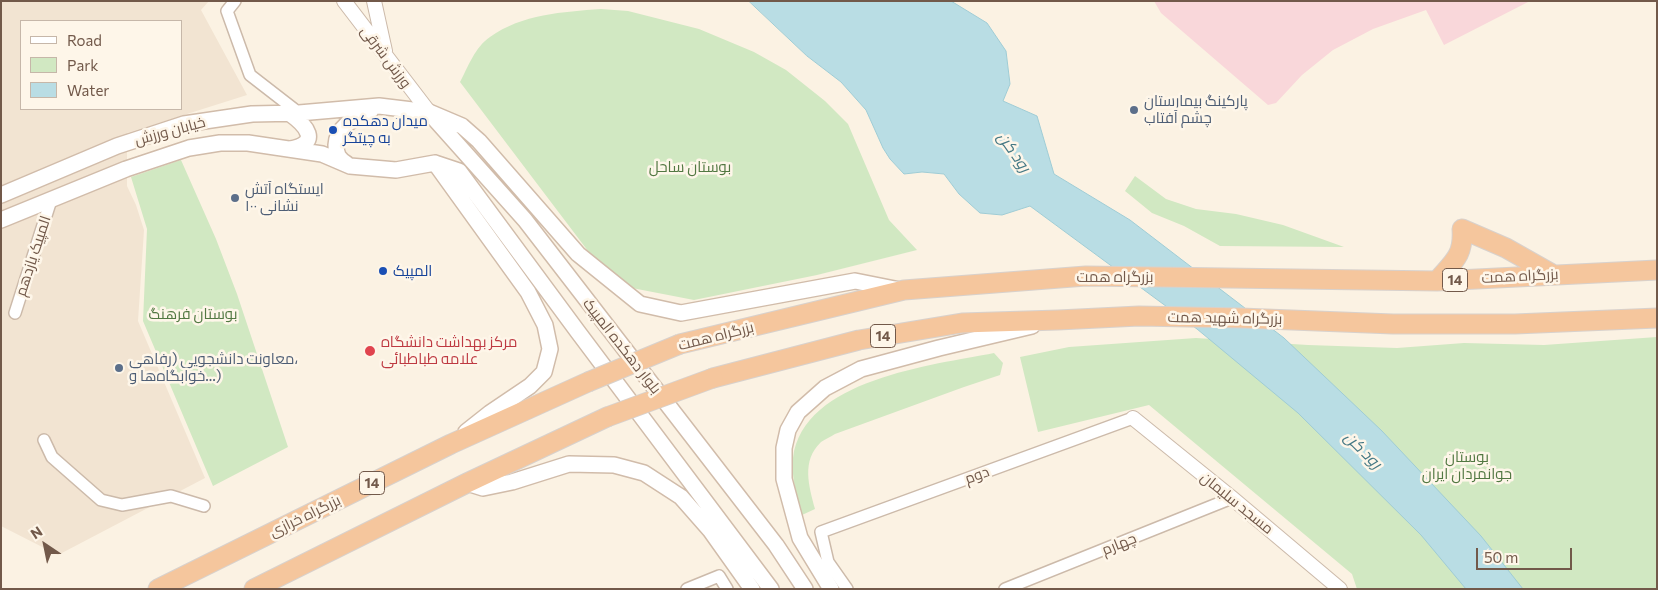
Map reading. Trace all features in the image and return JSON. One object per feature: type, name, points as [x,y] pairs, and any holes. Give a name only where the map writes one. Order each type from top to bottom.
[{"type":"highway","points":[[1437,281],[1457,258],[1463,244],[1462,229],[1506,248],[1552,274]]},
{"type":"highway","name":"بزرگراه همت","points":[[588,382],[680,344],[904,290],[1086,276],[1437,281],[1657,270]]},
{"type":"highway","name":"بزرگراه شهید همت","points":[[1058,320],[1139,316],[1393,324],[1515,324],[1657,318]]},
{"type":"highway","name":"14","points":[[254,589],[467,483],[607,418],[713,378],[859,340],[952,324],[1058,320]]},
{"type":"highway","name":"بزرگراه خرازی","points":[[159,588],[451,444],[588,382]]},
{"type":"main road","name":"خیابان ورزش","points":[[1,196],[118,146],[184,124],[252,114],[294,113],[378,106],[429,112],[462,126],[479,141],[578,254],[640,304],[681,313],[855,281],[904,290]]},
{"type":"main road","points":[[350,166],[338,158],[336,140],[340,131],[348,122],[378,106]]},
{"type":"main road","name":"بلوار دهکده المپیک","points":[[429,112],[525,220],[776,545],[806,589]]},
{"type":"main road","points":[[289,150],[304,145],[309,135],[308,130],[294,113]]},
{"type":"main road","name":"خیابان ورزش","points":[[1,220],[126,168],[189,148],[220,143],[248,143],[322,154],[350,166],[396,170],[435,163]]},
{"type":"main road","points":[[435,163],[528,292],[545,325],[550,350],[544,372],[530,386],[490,413],[451,444]]},
{"type":"main road","name":"بلوار دهکده المپیک","points":[[435,163],[459,170],[572,325],[771,589]]},
{"type":"main road","points":[[831,589],[800,538],[784,479],[784,448],[788,430],[798,412],[825,388],[861,369],[939,348],[1058,320]]},
{"type":"main road","points":[[467,483],[483,488],[512,482],[569,464],[614,465],[644,473],[681,497],[710,530],[752,589]]},
{"type":"street","points":[[235,1],[227,11],[250,76],[294,113]]},
{"type":"street","name":"ورزش شرقی","points":[[344,1],[429,112]]},
{"type":"street","points":[[374,1],[387,57]]},
{"type":"street","name":"المپیک یازدهم","points":[[15,313],[51,200]]},
{"type":"street","name":"مسجد سلیمان","points":[[1133,418],[1339,588]]},
{"type":"street","name":"دوم","points":[[847,589],[828,562],[821,532],[1133,418]]},
{"type":"street","points":[[44,440],[52,457],[101,500],[122,505],[171,496],[204,506]]},
{"type":"street","name":"چهارم","points":[[1005,589],[1232,498]]},
{"type":"street","points":[[687,589],[719,576],[727,589]]},
{"type":"shaded area","points":[[1,1],[209,1],[201,10],[247,95],[127,133],[127,186],[136,205],[144,230],[138,321],[205,478],[58,555],[1,526]]},
{"type":"shaded area","points":[[1154,1],[1530,1],[1444,45],[1426,10],[1373,29],[1333,50],[1302,75],[1276,103],[1268,105],[1161,13]]},
{"type":"green space","name":"بوستان ساحل","points":[[601,9],[628,11],[699,29],[754,52],[786,70],[825,101],[848,124],[889,220],[917,250],[817,275],[694,300],[632,288],[588,251],[460,82],[480,46],[502,29],[543,16]]},
{"type":"green space","name":"بوستان فرهنگ","points":[[181,160],[216,239],[237,294],[288,447],[213,486],[143,321],[147,229],[131,177]]},
{"type":"green space","points":[[1135,176],[1166,199],[1196,209],[1236,214],[1283,225],[1344,247],[1220,246],[1184,226],[1152,213],[1125,191]]},
{"type":"green space","name":"بوستان جوانمردان ایران","points":[[1657,337],[1657,589],[1357,589],[1352,574],[1149,405],[1038,432],[1020,357],[1069,347],[1196,338],[1397,348],[1464,343],[1544,345]]},
{"type":"green space","points":[[994,353],[1003,363],[1000,375],[835,434],[821,442],[811,457],[808,474],[815,509],[802,515],[796,494],[793,458],[802,431],[820,410],[845,393],[874,380],[938,363]]},
{"type":"water","name":"رود کن","points":[[749,1],[951,1],[987,23],[1006,51],[1010,84],[1003,101],[1037,116],[1054,174],[1130,220],[1284,338],[1382,431],[1481,536],[1523,589],[1466,589],[1421,535],[1298,413],[1197,329],[1030,206],[1002,215],[980,213],[959,194],[944,174],[922,172],[904,174],[883,148],[866,110],[841,82],[807,56]]},
{"type":"place","name":"پاركينگ بيمارستان چشم آفتاب","points":[[1134,110]]},
{"type":"place","name":"میدان دهکده به چیتگر","points":[[333,130]]},
{"type":"place","name":"ایستگاه آتش نشانی ۱۰۰","points":[[235,198]]},
{"type":"place","name":"المپیک","points":[[383,271]]},
{"type":"place","name":"مرکز بهداشت دانشگاه علامه طباطبائی","points":[[370,351]]},
{"type":"place","name":"معاونت دانشجویی (رفاهی، خوابگاه‌ها و...)","points":[[119,368]]}]
